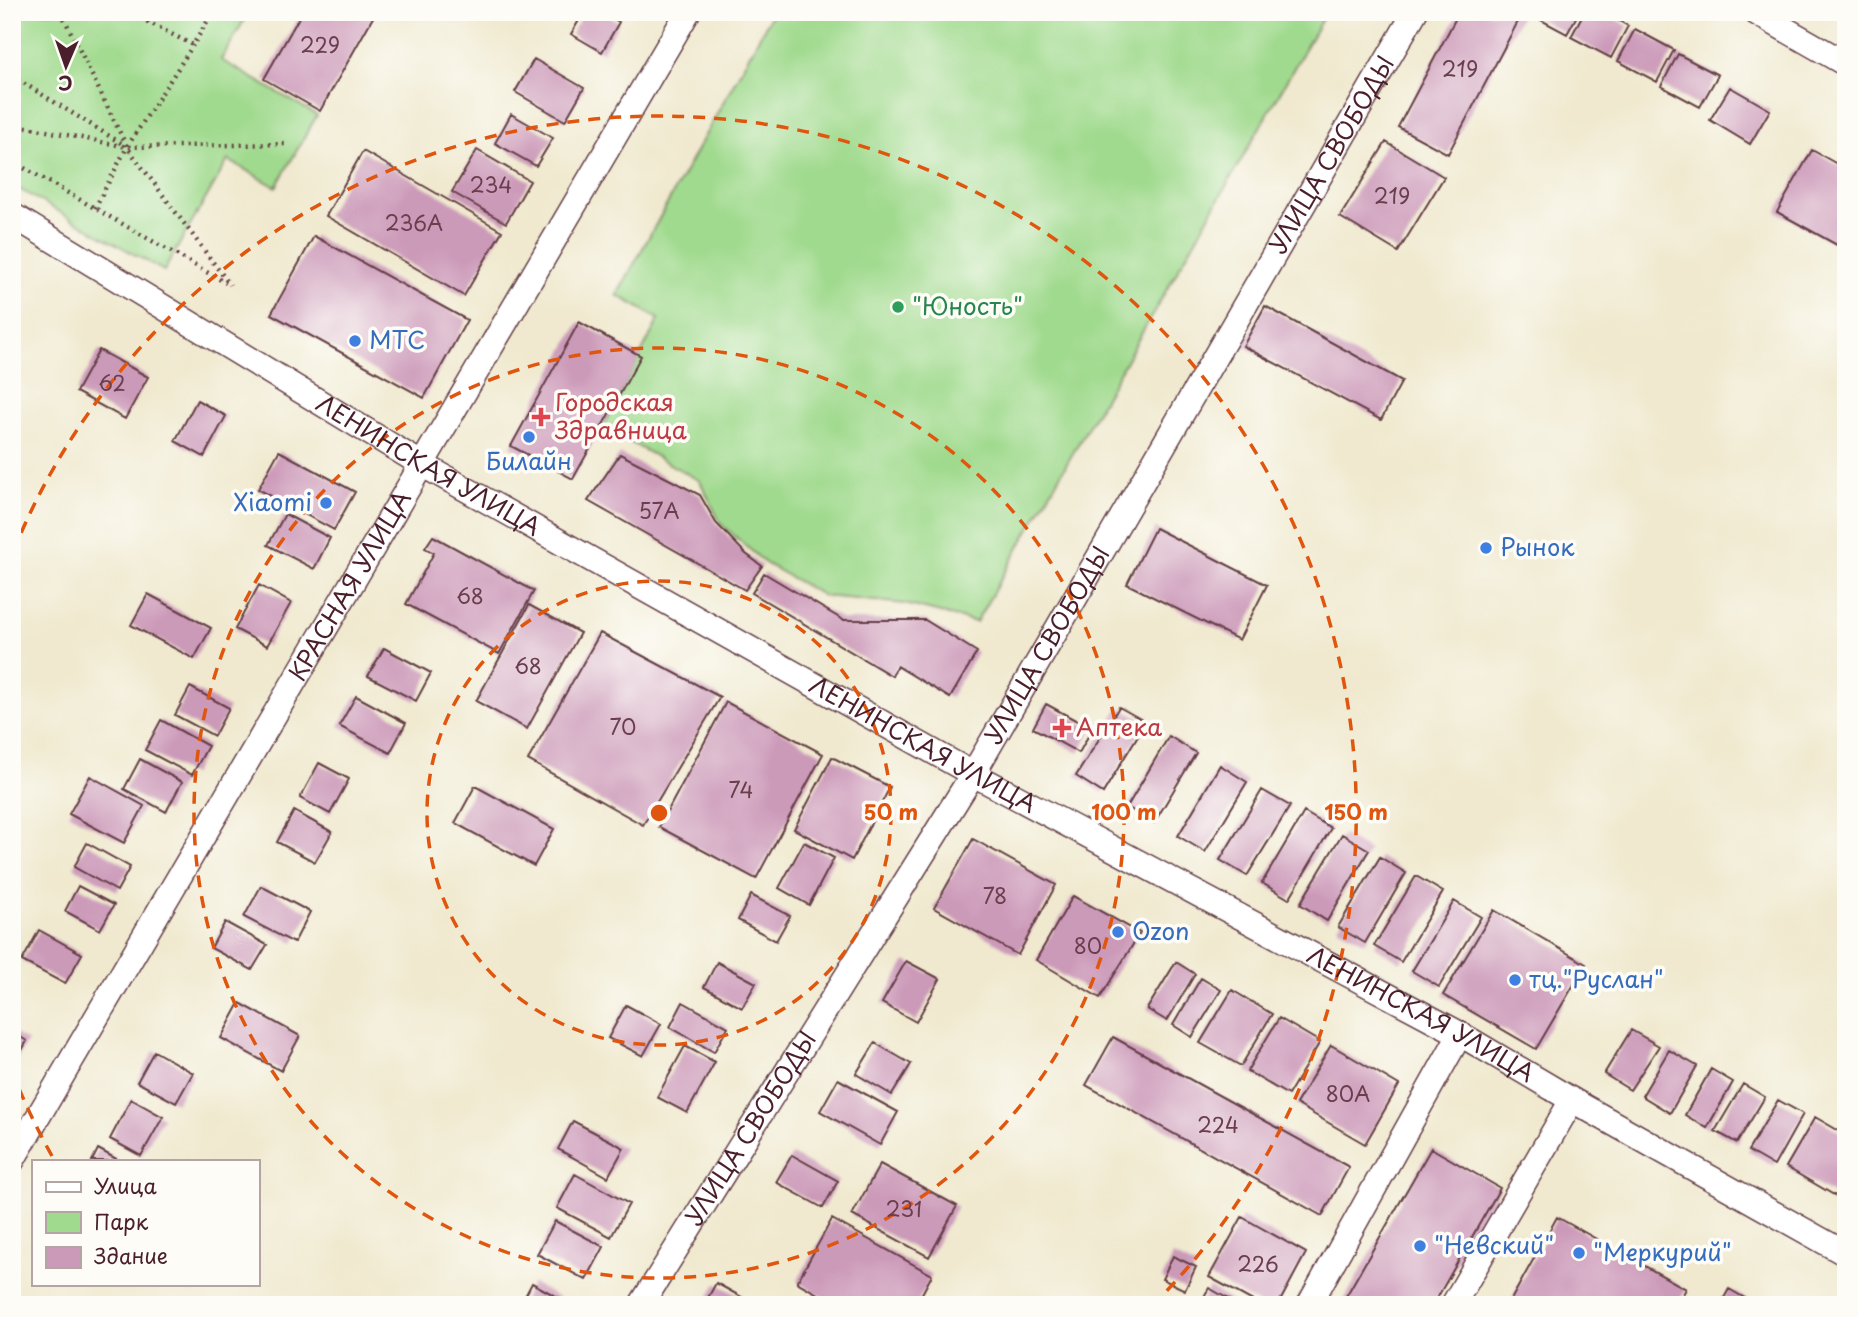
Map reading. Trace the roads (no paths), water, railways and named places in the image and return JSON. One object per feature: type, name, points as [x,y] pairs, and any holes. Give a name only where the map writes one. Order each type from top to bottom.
[{"type":"street","name":"КРАСНАЯ УЛИЦА","points":[[12,1161],[688,12]]},
{"type":"street","name":"УЛИЦА СВОБОДЫ","points":[[641,1305],[973,774],[1415,12]]},
{"type":"street","points":[[1755,12],[1846,64]]},
{"type":"street","name":"ЛЕНИНСКАЯ УЛИЦА","points":[[12,215],[423,465],[973,774],[1460,1034],[1846,1254]]},
{"type":"street","points":[[1309,1305],[1460,1034]]},
{"type":"street","points":[[1453,1305],[1572,1100]]},
{"type":"place","name":"\"Юность\"","points":[[898,307]]},
{"type":"place","name":"МТС","points":[[355,341]]},
{"type":"place","name":"Городская Здравница","points":[[541,417]]},
{"type":"place","name":"Билайн","points":[[529,437]]},
{"type":"place","name":"Xiaomi","points":[[326,503]]},
{"type":"place","name":"Рынок","points":[[1486,548]]},
{"type":"place","name":"Аптека","points":[[1062,728]]},
{"type":"place","name":"Ozon","points":[[1118,932]]},
{"type":"place","name":"тц.\"Руслан\"","points":[[1515,980]]},
{"type":"place","name":"\"Невский\"","points":[[1420,1246]]},
{"type":"place","name":"\"Меркурий\"","points":[[1579,1253]]}]
